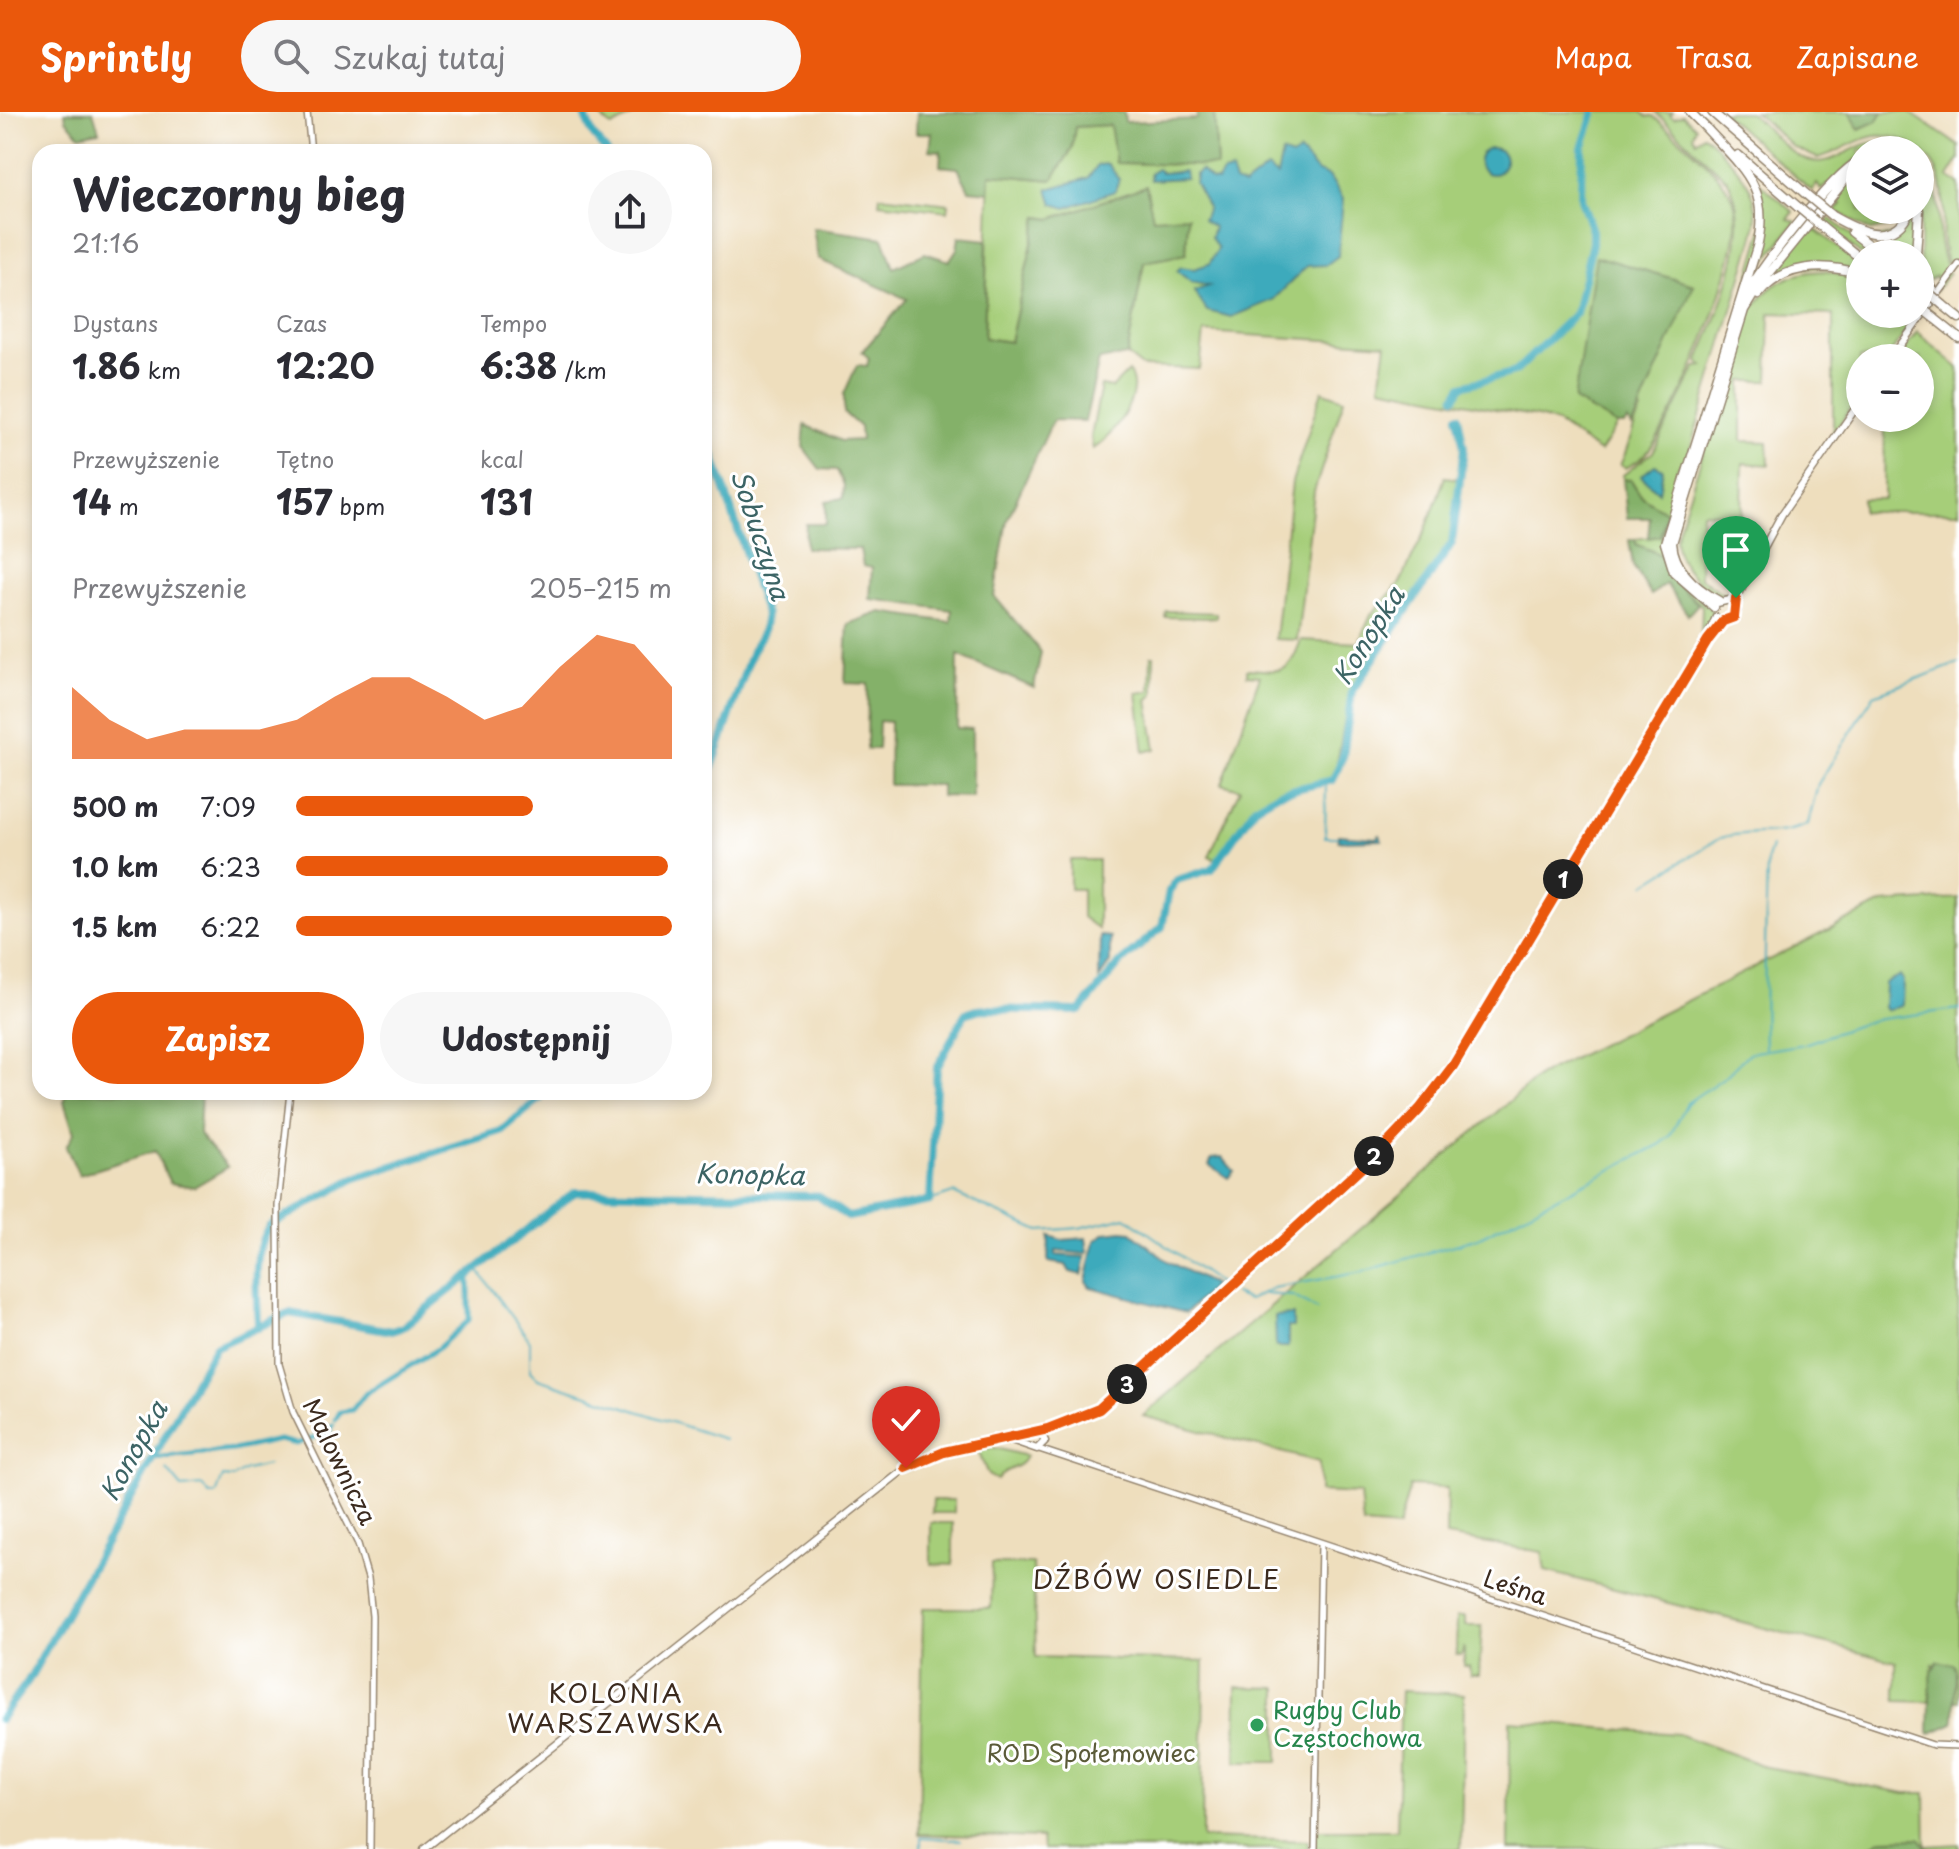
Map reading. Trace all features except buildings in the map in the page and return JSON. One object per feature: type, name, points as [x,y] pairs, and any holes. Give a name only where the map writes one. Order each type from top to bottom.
[{"type":"highway","points":[[1690,112],[1751,178],[1762,210],[1757,247],[1737,323],[1672,543],[1675,558],[1684,574],[1723,608]]},
{"type":"highway","points":[[1714,114],[1862,240]]},
{"type":"highway","points":[[1706,128],[1846,247]]},
{"type":"highway","points":[[1737,323],[1764,269],[1846,169]]},
{"type":"highway","points":[[1737,323],[1758,287],[1846,181]]},
{"type":"highway","points":[[1832,216],[1846,223]]},
{"type":"highway","points":[[1847,224],[1864,233],[1882,235],[1901,224]]},
{"type":"highway","points":[[1737,323],[1763,289],[1787,273],[1825,267],[1846,271]]},
{"type":"highway","points":[[1934,292],[1959,317]]},
{"type":"highway","points":[[1934,318],[1959,338]]},
{"type":"main road","points":[[1934,292],[1959,265]]},
{"type":"main road","points":[[1026,1438],[1030,1448],[1039,1449],[1043,1437],[1062,1425],[1089,1415],[1108,1402],[1386,1145],[1437,1088],[1708,640],[1723,608],[1846,422]]},
{"type":"main road","points":[[424,1849],[906,1468],[944,1452],[1026,1438],[1032,1430],[1043,1437]]},
{"type":"street","points":[[307,112],[310,144]]},
{"type":"street","name":"Malownicza","points":[[289,1100],[279,1213],[279,1364],[284,1391],[358,1544],[368,1578],[372,1616],[370,1849]]},
{"type":"street","name":"Leśna","points":[[1043,1437],[1061,1458]]},
{"type":"street","name":"Leśna","points":[[1039,1449],[1933,1745],[1959,1746]]},
{"type":"street","points":[[1315,1849],[1321,1544]]},
{"type":"green space","points":[[65,112],[93,112],[99,131],[80,135],[66,120]]},
{"type":"green space","points":[[594,112],[640,112],[612,127]]},
{"type":"green space","points":[[917,112],[1124,112],[1125,122],[1197,119],[1197,112],[1214,112],[1217,166],[1116,163],[1110,125],[1075,127],[1072,149],[1052,180],[990,174],[989,192],[969,190],[958,168],[940,166],[941,151],[930,150],[932,133],[916,133]]},
{"type":"green space","points":[[1214,112],[1641,112],[1647,117],[1653,116],[1722,181],[1735,205],[1736,227],[1720,295],[1691,372],[1659,436],[1645,455],[1625,468],[1620,465],[1641,411],[1574,400],[1617,425],[1600,452],[1557,423],[1542,418],[1380,387],[1386,344],[1204,332],[1200,369],[1142,367],[1127,355],[1144,262],[1186,254],[1188,217],[1152,218],[1146,186],[1051,219],[1038,217],[1010,342],[984,338],[990,174],[1052,180],[1072,149],[1074,127],[1110,125],[1217,166]]},
{"type":"green space","points":[[1655,112],[1673,112],[1670,115],[1674,118],[1683,115],[1696,127],[1693,135],[1696,141],[1703,135],[1707,137],[1746,181],[1756,206],[1754,236],[1688,456],[1678,467],[1662,538],[1672,574],[1711,609],[1713,618],[1701,644],[1702,606],[1671,578],[1661,555],[1636,544],[1635,539],[1659,536],[1655,507],[1641,496],[1631,480],[1623,479],[1623,475],[1653,452],[1696,367],[1703,366],[1698,362],[1724,296],[1736,246],[1738,221],[1735,199],[1727,180]]},
{"type":"green space","points":[[1722,112],[1749,112],[1786,146],[1808,160],[1820,162],[1846,153],[1846,169],[1821,190],[1817,184],[1812,191]]},
{"type":"green space","points":[[1755,112],[1850,112],[1859,129],[1877,121],[1883,112],[1909,112],[1959,146],[1959,159],[1948,177],[1959,184],[1959,258],[1955,264],[1947,262],[1944,252],[1943,203],[1941,183],[1934,167],[1934,136],[1846,136],[1846,146],[1817,158],[1793,147]]},
{"type":"green space","points":[[1850,112],[1883,112],[1877,121],[1859,129]]},
{"type":"green space","points":[[1758,182],[1794,212],[1788,219],[1796,221],[1746,287],[1765,221]]},
{"type":"green space","points":[[1846,183],[1846,217],[1836,211],[1842,204],[1830,205]]},
{"type":"green space","points":[[1146,186],[1153,218],[1188,216],[1186,254],[1144,262],[1127,355],[1099,360],[1085,421],[1053,420],[1007,520],[994,596],[1041,652],[1034,688],[958,655],[957,728],[972,729],[972,797],[941,796],[941,785],[889,785],[890,722],[879,721],[878,749],[867,749],[868,684],[845,683],[848,624],[881,612],[951,622],[952,610],[870,599],[872,568],[863,566],[860,549],[805,548],[806,524],[826,524],[826,501],[843,498],[844,485],[837,470],[820,469],[803,447],[805,425],[841,441],[861,440],[860,427],[844,413],[844,394],[857,365],[867,366],[869,358],[862,352],[907,299],[818,259],[813,228],[883,238],[894,268],[925,253],[949,261],[957,249],[959,237],[987,240],[984,338],[1010,342],[1038,217],[1051,219]]},
{"type":"green space","points":[[1934,186],[1940,243],[1949,273],[1936,290],[1934,240],[1920,240],[1920,224],[1934,224]]},
{"type":"green space","points":[[880,196],[949,204],[948,211],[879,203]]},
{"type":"green space","points":[[1830,218],[1857,240],[1846,240],[1846,243],[1824,225]]},
{"type":"green space","points":[[1858,224],[1893,224],[1891,227],[1870,231]]},
{"type":"green space","points":[[1903,224],[1914,224],[1913,240],[1869,239],[1894,235]]},
{"type":"green space","points":[[1811,226],[1846,254],[1846,269],[1798,268],[1764,283]]},
{"type":"green space","points":[[1596,256],[1694,285],[1632,426],[1627,421],[1624,425],[1617,425],[1574,400]]},
{"type":"green space","points":[[1809,272],[1846,275],[1846,328],[1908,328],[1897,344],[1846,344],[1846,415],[1833,433],[1833,315],[1770,313],[1768,381],[1742,381],[1742,441],[1768,442],[1769,465],[1743,463],[1742,515],[1702,512],[1700,577],[1722,593],[1730,593],[1717,597],[1684,566],[1675,540],[1749,316],[1773,286]]},
{"type":"green space","points":[[1917,332],[1931,344],[1908,344]]},
{"type":"green space","points":[[1934,347],[1959,368],[1959,512],[1862,512],[1862,499],[1884,499],[1885,432],[1934,432]]},
{"type":"green space","points":[[1128,372],[1133,391],[1130,403],[1109,436],[1093,449],[1091,437],[1101,386],[1112,388]]},
{"type":"green space","points":[[1322,391],[1344,399],[1314,492],[1297,640],[1275,639],[1292,482]]},
{"type":"green space","points":[[1445,477],[1460,479],[1449,543],[1350,691],[1335,775],[1326,781],[1279,791],[1267,798],[1248,815],[1217,860],[1209,856],[1240,789],[1222,784],[1260,676],[1247,675],[1247,669],[1283,669],[1292,660],[1301,640],[1359,643],[1371,615],[1400,583],[1426,529]]},
{"type":"green space","points":[[1623,479],[1631,480],[1641,496],[1666,512],[1660,536],[1648,538],[1650,518],[1627,518]]},
{"type":"green space","points":[[1635,539],[1636,544],[1661,555],[1671,578],[1698,604],[1688,615],[1666,584],[1651,595],[1633,566],[1629,540]]},
{"type":"green space","points":[[1166,611],[1216,613],[1216,618],[1165,617]]},
{"type":"green space","points":[[1151,656],[1154,656],[1154,694],[1148,700],[1156,749],[1144,752],[1137,693],[1150,691]]},
{"type":"green space","points":[[1070,860],[1098,860],[1098,929],[1082,917],[1082,889],[1070,889]]},
{"type":"green space","points":[[1958,898],[1959,1701],[1955,1701],[1956,1682],[1933,1664],[1929,1702],[1896,1701],[1896,1662],[1545,1571],[1542,1552],[1446,1536],[1447,1488],[1410,1486],[1398,1528],[1363,1525],[1360,1494],[1319,1492],[1319,1462],[1143,1416],[1540,1075],[1882,903]]},
{"type":"green space","points":[[201,1100],[199,1134],[228,1167],[194,1187],[170,1183],[155,1151],[79,1175],[66,1147],[74,1133],[64,1102]]},
{"type":"green space","points":[[992,1447],[1026,1456],[997,1480],[988,1475],[978,1451]]},
{"type":"green space","points":[[933,1500],[954,1500],[954,1513],[932,1513]]},
{"type":"green space","points":[[931,1523],[953,1523],[953,1565],[931,1564]]},
{"type":"green space","name":"ROD Społemowiec","points":[[992,1564],[1033,1564],[1036,1657],[1204,1661],[1202,1838],[1308,1841],[1308,1849],[1043,1849],[1042,1838],[919,1834],[923,1608],[991,1608]]},
{"type":"green space","points":[[1457,1617],[1465,1617],[1465,1626],[1482,1626],[1479,1675],[1470,1675],[1469,1666],[1464,1666],[1464,1647],[1461,1655],[1456,1655]]},
{"type":"green space","points":[[1938,1661],[1954,1665],[1956,1670],[1954,1718],[1953,1723],[1929,1734],[1931,1672]]},
{"type":"green space","name":"Rugby Club Częstochowa","points":[[1237,1687],[1278,1688],[1278,1762],[1236,1762]]},
{"type":"green space","points":[[1401,1691],[1464,1694],[1461,1849],[1315,1849],[1315,1830],[1397,1830]]},
{"type":"green space","points":[[1510,1721],[1678,1734],[1767,1767],[1905,1793],[1925,1793],[1926,1846],[1959,1844],[1959,1849],[1509,1849]]},
{"type":"green space","points":[[1920,1838],[1927,1849],[1866,1849],[1882,1839]]},
{"type":"water","points":[[1492,148],[1501,152],[1505,161],[1501,170],[1492,174],[1483,170],[1479,161],[1483,152]]},
{"type":"water","points":[[1300,152],[1318,172],[1329,176],[1343,199],[1338,256],[1326,265],[1307,266],[1273,300],[1231,317],[1207,311],[1194,291],[1209,286],[1191,282],[1177,271],[1181,267],[1194,269],[1209,264],[1218,249],[1211,237],[1214,227],[1203,220],[1208,207],[1195,183],[1196,174],[1201,170],[1211,180],[1218,181],[1223,173],[1231,171],[1235,182],[1244,186],[1267,168],[1277,176],[1282,153],[1292,157]]},
{"type":"water","points":[[1108,164],[1119,179],[1115,191],[1066,208],[1053,204],[1048,189],[1088,178],[1098,165]]},
{"type":"water","points":[[1157,169],[1162,173],[1185,171],[1186,178],[1151,180],[1150,173]]},
{"type":"water","points":[[1655,465],[1663,469],[1659,492],[1641,476]]},
{"type":"water","points":[[1338,835],[1376,838],[1380,835],[1382,840],[1338,841]]},
{"type":"water","points":[[1100,936],[1110,937],[1110,962],[1099,979]]},
{"type":"water","points":[[1900,975],[1903,980],[1902,1006],[1887,1010],[1884,1007],[1885,983]]},
{"type":"water","points":[[1222,1157],[1234,1171],[1228,1178],[1209,1165],[1212,1158]]},
{"type":"water","points":[[1131,1232],[1167,1261],[1214,1285],[1186,1313],[1090,1287],[1086,1281],[1095,1241],[1106,1233]]},
{"type":"water","points":[[1049,1236],[1062,1240],[1086,1238],[1088,1253],[1056,1251],[1056,1255],[1086,1257],[1082,1275],[1070,1272],[1066,1265],[1048,1262]]},
{"type":"water","points":[[1293,1315],[1293,1327],[1288,1327],[1288,1347],[1276,1347],[1275,1316]]},
{"type":"waterway","name":"Sobuczyna","points":[[583,112],[600,144]]},
{"type":"waterway","name":"Konopka","points":[[1455,397],[1462,386],[1515,372],[1576,313],[1592,243],[1592,231],[1581,199],[1582,148],[1594,112]]},
{"type":"waterway","name":"Konopka","points":[[0,1719],[28,1681],[215,1347],[289,1313],[392,1331],[403,1327],[575,1192],[818,1196],[848,1217],[930,1201],[937,1068],[965,1014],[980,1009],[1080,1011],[1120,963],[1162,927],[1169,891],[1177,880],[1212,869],[1255,807],[1279,793],[1333,780],[1343,756],[1352,691],[1452,543],[1464,448],[1458,416]]},
{"type":"waterway","name":"Sobuczyna","points":[[712,451],[766,615],[763,632],[752,651],[712,768]]},
{"type":"waterway","points":[[1645,884],[1720,838],[1786,831],[1808,824],[1818,784],[1874,695],[1959,663]]},
{"type":"waterway","points":[[1326,783],[1325,837],[1337,837]]},
{"type":"waterway","points":[[1765,1048],[1767,859],[1771,847]]},
{"type":"waterway","points":[[1234,1294],[1249,1300],[1273,1288],[1362,1272],[1478,1238],[1661,1144],[1670,1136],[1687,1103],[1726,1076],[1749,1053],[1804,1044],[1873,1020],[1959,1009]]},
{"type":"waterway","name":"Sobuczyna","points":[[258,1328],[258,1260],[264,1235],[271,1225],[355,1178],[501,1131],[538,1100]]},
{"type":"waterway","points":[[930,1201],[953,1193],[1039,1231],[1079,1228],[1126,1217],[1224,1287]]},
{"type":"waterway","points":[[478,1270],[530,1341],[530,1371],[538,1379],[724,1439]]},
{"type":"waterway","points":[[336,1419],[340,1412],[352,1410],[366,1393],[437,1349],[469,1320],[469,1277]]},
{"type":"waterway","points":[[1265,1294],[1293,1296],[1317,1310]]},
{"type":"waterway","points":[[153,1458],[233,1450],[279,1440],[296,1444],[329,1432],[333,1425]]},
{"type":"waterway","points":[[167,1470],[182,1488],[203,1486],[210,1495],[216,1495],[223,1477],[233,1478],[246,1470],[268,1465]]},
{"type":"waterway","points":[[921,1849],[921,1837],[961,1840]]},
{"type":"place","name":"Rugby Club Częstochowa","points":[[1257,1725]]},
{"type":"district","name":"DŹBÓW OSIEDLE","points":[[1157,1580]]},
{"type":"district","name":"KOLONIA WARSZAWSKA","points":[[616,1709]]},
{"type":"route","points":[[906,1468],[962,1447],[1048,1429],[1099,1409],[1401,1131],[1453,1066],[1708,640],[1723,621],[1734,617],[1736,598]]}]
